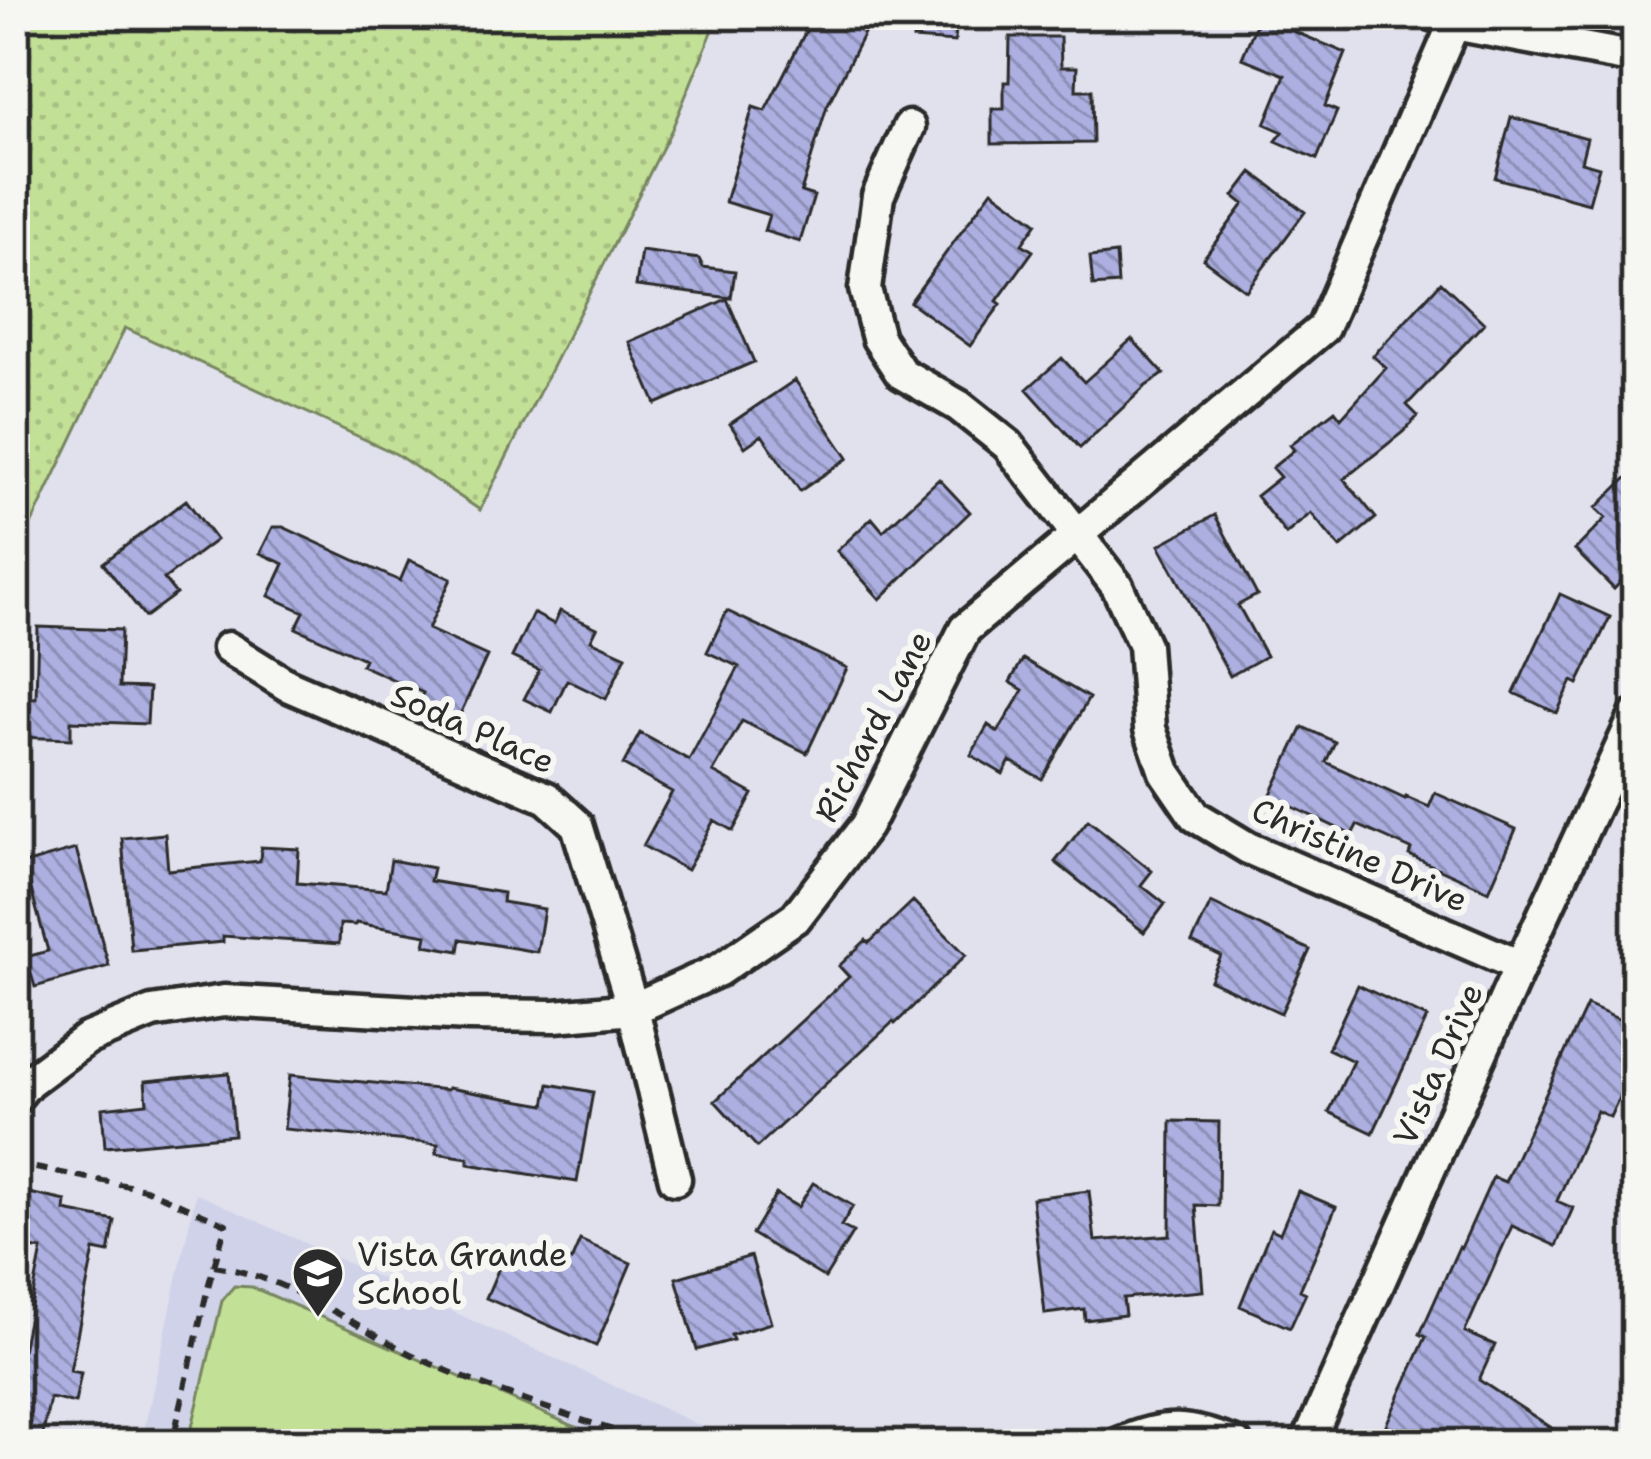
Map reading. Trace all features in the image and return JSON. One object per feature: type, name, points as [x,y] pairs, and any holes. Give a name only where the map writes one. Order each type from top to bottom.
[{"type":"street","name":"Richard Lane","points":[[15,1098],[28,1082],[86,1039],[152,1012],[224,1001],[468,1016],[555,1016],[633,1009],[719,970],[796,917],[866,826],[964,629],[1323,328],[1445,19],[1636,58]]},
{"type":"street","name":"Christine Drive","points":[[908,127],[878,196],[865,289],[878,338],[902,374],[959,406],[1008,446],[1118,586],[1144,645],[1150,728],[1165,772],[1196,816],[1248,848],[1520,966]]},
{"type":"street","name":"Soda Place","points":[[228,648],[287,685],[547,799],[577,825],[633,1009],[675,1179]]},
{"type":"street","name":"Vista Drive","points":[[1307,1444],[1636,715]]},
{"type":"street","points":[[1120,1444],[1156,1430],[1197,1431],[1236,1444]]},
{"type":"path","points":[[15,1164],[145,1190],[226,1224],[172,1444]]},
{"type":"path","points":[[214,1266],[237,1269],[290,1290],[442,1369],[654,1444]]},
{"type":"shaded area","name":"Vista Grande School","points":[[196,1193],[740,1444],[141,1444]]},
{"type":"green space","points":[[15,15],[719,15],[672,129],[480,510],[396,454],[125,328],[28,531],[15,516]]},
{"type":"green space","points":[[234,1286],[252,1287],[615,1444],[188,1444],[222,1301]]},
{"type":"building","points":[[814,15],[860,15],[856,23],[866,29],[827,106],[801,192],[814,196],[800,242],[764,231],[769,215],[725,202],[753,107],[765,111]]},
{"type":"building","points":[[915,15],[957,15],[955,42],[913,39]]},
{"type":"building","points":[[1259,17],[1346,53],[1325,106],[1337,111],[1317,159],[1276,141],[1283,132],[1265,124],[1285,75],[1242,58]]},
{"type":"building","points":[[1010,37],[1060,37],[1061,67],[1077,67],[1076,90],[1092,90],[1093,143],[992,144],[992,109],[1004,109],[1004,82],[1009,82]]},
{"type":"building","points":[[1511,117],[1587,138],[1581,162],[1599,167],[1589,203],[1495,178]]},
{"type":"building","points":[[1252,172],[1305,212],[1246,291],[1203,259],[1244,204],[1234,196]]},
{"type":"building","points":[[992,190],[1037,223],[1022,244],[1033,251],[970,346],[910,302]]},
{"type":"building","points":[[641,251],[699,259],[703,267],[735,271],[731,298],[636,286]]},
{"type":"building","points":[[1116,254],[1118,284],[1093,286],[1090,257]]},
{"type":"building","points":[[1441,282],[1484,323],[1407,405],[1418,416],[1344,479],[1376,518],[1340,548],[1311,513],[1286,534],[1256,496],[1280,477],[1272,468],[1294,450],[1290,445],[1335,410],[1341,418],[1386,368],[1373,356]]},
{"type":"building","points":[[727,299],[754,362],[656,404],[629,342]]},
{"type":"building","points":[[1132,339],[1164,374],[1080,448],[1027,389],[1062,358],[1084,382]]},
{"type":"building","points":[[795,380],[848,458],[800,491],[762,435],[745,447],[730,424]]},
{"type":"building","points":[[1636,469],[1636,566],[1614,589],[1575,550],[1606,518],[1596,508]]},
{"type":"building","points":[[939,479],[970,512],[880,599],[837,551],[872,518],[883,531]]},
{"type":"building","points":[[186,500],[216,540],[164,579],[176,594],[145,617],[103,563]]},
{"type":"building","points":[[1215,515],[1257,595],[1238,605],[1266,656],[1230,676],[1159,545]]},
{"type":"building","points":[[273,527],[283,527],[400,581],[409,560],[451,579],[428,629],[487,656],[458,719],[419,701],[423,693],[361,665],[364,659],[296,628],[304,612],[269,596],[284,564],[260,553]]},
{"type":"building","points":[[1560,594],[1610,617],[1578,684],[1572,681],[1557,713],[1514,693]]},
{"type":"building","points":[[560,611],[597,628],[591,640],[626,656],[606,699],[567,680],[552,712],[524,699],[539,670],[512,657],[533,613],[554,624]]},
{"type":"building","points":[[727,611],[847,668],[807,753],[742,721],[713,772],[753,794],[733,831],[714,820],[687,870],[643,846],[672,792],[623,765],[640,733],[689,760],[739,667],[707,652]]},
{"type":"building","points":[[38,627],[121,630],[119,687],[149,688],[147,724],[71,721],[71,739],[15,737],[15,697],[36,698]]},
{"type":"building","points":[[1023,659],[1089,698],[1042,779],[1010,761],[1003,774],[971,755],[988,725],[998,732],[1023,690],[1010,682]]},
{"type":"building","points":[[1303,727],[1335,742],[1326,762],[1405,799],[1429,807],[1435,793],[1516,829],[1489,891],[1357,825],[1352,835],[1270,796]]},
{"type":"building","points":[[1088,820],[1152,871],[1141,885],[1165,904],[1144,932],[1055,862]]},
{"type":"building","points":[[165,834],[168,870],[260,861],[261,847],[299,849],[297,883],[386,890],[391,860],[433,868],[430,881],[503,893],[502,902],[544,909],[537,952],[461,939],[459,951],[425,945],[427,935],[356,923],[340,924],[339,944],[223,936],[223,942],[131,950],[122,838]]},
{"type":"building","points":[[76,849],[109,966],[35,987],[26,957],[48,951],[24,864]]},
{"type":"building","points":[[913,901],[966,955],[757,1147],[715,1101],[849,977],[839,966]]},
{"type":"building","points":[[1211,903],[1310,950],[1281,1013],[1210,980],[1221,956],[1192,942]]},
{"type":"building","points":[[1358,985],[1427,1018],[1373,1133],[1329,1112],[1353,1061],[1328,1049]]},
{"type":"building","points":[[1587,1005],[1629,1024],[1619,1046],[1636,1054],[1636,1060],[1610,1117],[1597,1111],[1557,1201],[1573,1208],[1556,1246],[1512,1226],[1465,1332],[1495,1345],[1479,1380],[1576,1444],[1398,1444],[1381,1436],[1426,1337],[1420,1334],[1493,1177],[1505,1182]]},
{"type":"building","points":[[229,1073],[234,1135],[105,1147],[102,1108],[147,1103],[145,1081]]},
{"type":"building","points":[[290,1075],[448,1088],[545,1105],[549,1084],[593,1092],[577,1182],[468,1164],[468,1158],[436,1153],[438,1144],[284,1129]]},
{"type":"building","points":[[1171,1121],[1219,1122],[1218,1206],[1196,1205],[1203,1291],[1123,1298],[1125,1315],[1085,1320],[1084,1309],[1045,1314],[1032,1198],[1089,1191],[1095,1241],[1170,1235]]},
{"type":"building","points":[[813,1183],[853,1206],[841,1226],[853,1232],[825,1278],[752,1234],[776,1194],[798,1207]]},
{"type":"building","points":[[1298,1191],[1336,1207],[1300,1290],[1306,1293],[1290,1328],[1240,1306],[1271,1229],[1280,1233]]},
{"type":"building","points":[[29,1193],[66,1201],[65,1211],[115,1221],[109,1253],[94,1250],[70,1371],[81,1373],[75,1403],[50,1398],[41,1444],[15,1444],[15,1360],[20,1361],[42,1250],[19,1246]]},
{"type":"building","points":[[580,1240],[631,1263],[596,1346],[486,1298],[507,1249],[535,1261],[541,1248],[571,1261]]},
{"type":"building","points":[[751,1256],[771,1323],[697,1350],[676,1278]]},
{"type":"place","name":"Vista Grande School","points":[[318,1319]]}]
